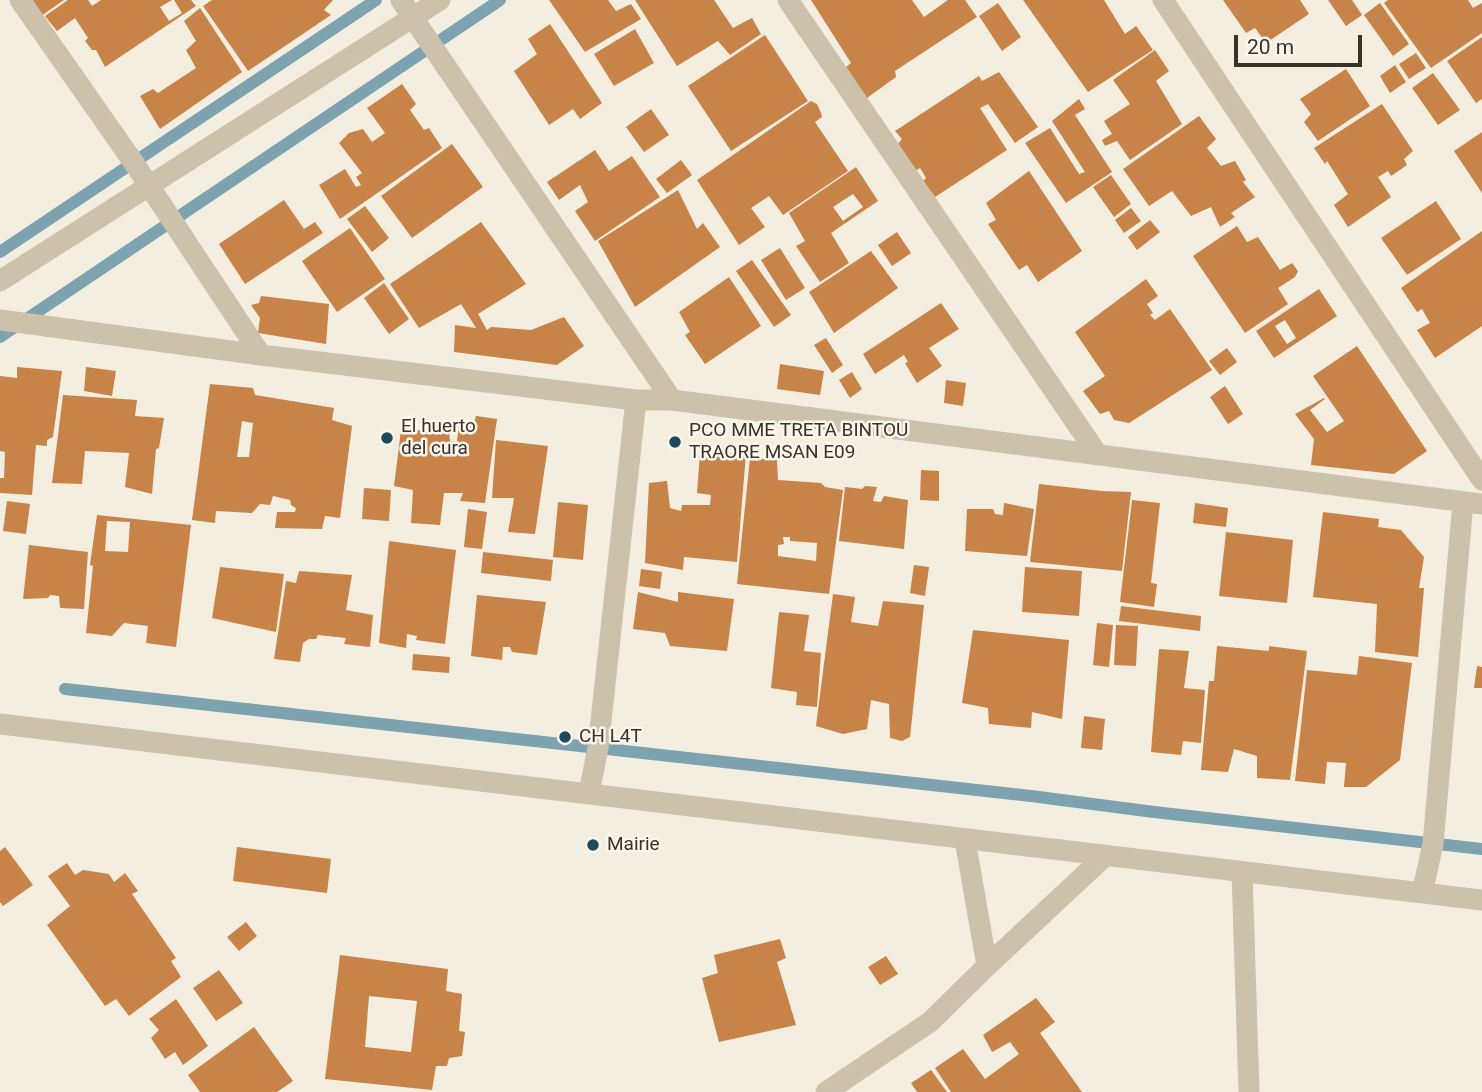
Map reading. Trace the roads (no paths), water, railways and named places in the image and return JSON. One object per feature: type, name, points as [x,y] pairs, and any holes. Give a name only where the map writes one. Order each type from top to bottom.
[{"type":"street","points":[[20,0],[261,355]]},
{"type":"street","points":[[401,0],[671,400]]},
{"type":"street","points":[[0,281],[440,0]]},
{"type":"street","points":[[789,0],[1098,455]]},
{"type":"street","points":[[1163,0],[1482,480]]},
{"type":"street","points":[[0,320],[261,355],[636,400],[671,400],[1472,503],[1433,844],[1422,893]]},
{"type":"street","points":[[589,793],[598,748],[636,400]]},
{"type":"street","points":[[0,724],[1482,900]]},
{"type":"street","points":[[965,840],[987,966]]},
{"type":"street","points":[[827,1092],[930,1022],[1105,856]]},
{"type":"street","points":[[1242,872],[1249,1092]]},
{"type":"waterway","points":[[0,252],[376,0]]},
{"type":"waterway","points":[[0,337],[500,0]]},
{"type":"waterway","points":[[65,689],[1482,849]]},
{"type":"place","name":"El huerto del cura","points":[[387,438]]},
{"type":"place","name":"PCO MME TRETA BINTOU TRAORE MSAN E09","points":[[675,442]]},
{"type":"place","name":"CH L4T","points":[[565,737]]},
{"type":"place","name":"Mairie","points":[[593,845]]}]
